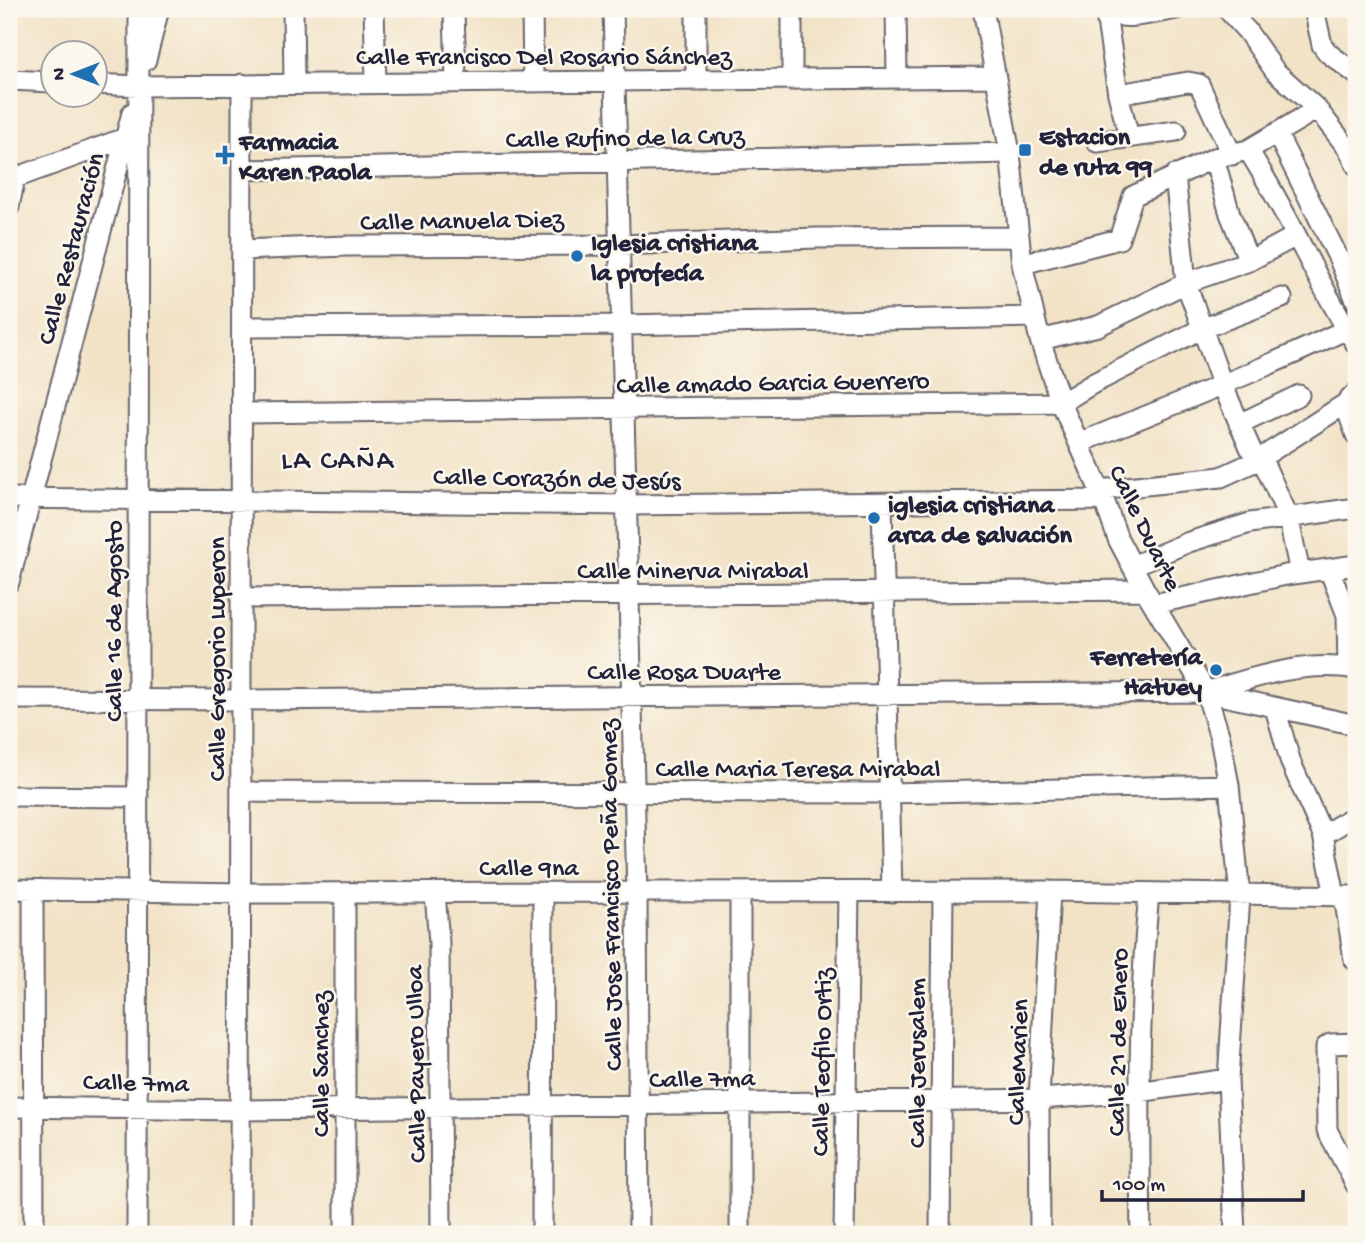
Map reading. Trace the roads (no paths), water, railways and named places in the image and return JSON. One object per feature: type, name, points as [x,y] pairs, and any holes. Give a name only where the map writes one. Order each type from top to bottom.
[{"type":"street","name":"Calle 16 de Agosto","points":[[137,1234],[139,9]]},
{"type":"street","name":"Calle Restauración","points":[[9,583],[12,555],[31,498],[159,9]]},
{"type":"street","points":[[293,9],[294,84]]},
{"type":"street","points":[[374,9],[376,83]]},
{"type":"street","points":[[454,9],[456,82]]},
{"type":"street","points":[[532,9],[533,81]]},
{"type":"street","name":"Calle Jose Francisco Peña Gomez","points":[[613,9],[638,892],[639,1234]]},
{"type":"street","points":[[695,9],[696,81]]},
{"type":"street","points":[[792,9],[792,80]]},
{"type":"street","points":[[896,9],[897,78]]},
{"type":"street","name":"Calle Duarte","points":[[983,9],[1010,153],[1022,264],[1040,340],[1061,404],[1102,495],[1118,539],[1206,692],[1220,738],[1229,785],[1240,896],[1228,1079],[1235,1234]]},
{"type":"street","points":[[1129,137],[1101,11],[1138,13],[1176,9]]},
{"type":"street","points":[[1227,9],[1247,31],[1275,71],[1317,109],[1349,150],[1356,165]]},
{"type":"street","points":[[1314,9],[1322,45],[1328,53],[1356,73]]},
{"type":"street","name":"Calle Francisco Del Rosario Sánchez","points":[[108,85],[995,77]]},
{"type":"street","points":[[9,80],[38,81]]},
{"type":"street","points":[[1118,94],[1188,82],[1199,84],[1232,154],[1230,214],[1249,261]]},
{"type":"street","name":"Calle Gregorio Luperon","points":[[240,1234],[242,85]]},
{"type":"street","points":[[1022,264],[1119,239],[1133,196],[1175,175],[1278,134],[1317,109]]},
{"type":"street","points":[[1097,142],[1176,131]]},
{"type":"street","points":[[1278,134],[1356,300]]},
{"type":"street","points":[[9,207],[12,178],[125,138]]},
{"type":"street","name":"Calle Rufino de la Cruz","points":[[242,170],[1010,153]]},
{"type":"street","points":[[1079,443],[1298,353],[1351,336],[1264,174],[1232,154]]},
{"type":"street","points":[[1175,175],[1186,283],[1222,384],[1288,516],[1300,573]]},
{"type":"street","points":[[1040,340],[1098,326],[1186,283],[1249,261],[1296,236]]},
{"type":"street","name":"Calle Manuela Diez","points":[[242,250],[346,246],[620,245],[1018,237]]},
{"type":"street","points":[[1061,404],[1094,383],[1201,329],[1282,298]]},
{"type":"street","points":[[242,327],[622,325],[1034,317]]},
{"type":"street","points":[[1240,424],[1298,395]]},
{"type":"street","points":[[1351,398],[1356,435]]},
{"type":"street","name":"Calle Corazón de Jesús","points":[[9,498],[627,505],[882,503],[1102,495],[1222,477],[1258,459],[1351,398]]},
{"type":"street","name":"Calle amado Garcia Guerrero","points":[[242,413],[1061,404]]},
{"type":"street","points":[[882,503],[892,892]]},
{"type":"street","points":[[1132,566],[1189,542],[1238,526],[1288,516],[1307,516],[1356,508]]},
{"type":"street","name":"Calle Minerva Mirabal","points":[[241,598],[885,594],[1149,597],[1356,565]]},
{"type":"street","points":[[1329,569],[1347,615],[1352,668]]},
{"type":"street","name":"Calle Rosa Duarte","points":[[9,699],[241,700],[1206,692],[1276,671],[1352,668]]},
{"type":"street","points":[[1206,692],[1356,725]]},
{"type":"street","points":[[1275,708],[1291,763],[1323,835],[1345,896],[1356,961]]},
{"type":"street","name":"Calle Maria Teresa Mirabal","points":[[241,792],[890,793],[1229,785]]},
{"type":"street","points":[[9,796],[138,797]]},
{"type":"street","points":[[1323,835],[1356,815]]},
{"type":"street","name":"Calle 9na","points":[[9,889],[241,893],[1050,891],[1345,896]]},
{"type":"street","points":[[33,890],[34,1234]]},
{"type":"street","name":"Calle Jerusalem","points":[[940,1234],[943,891]]},
{"type":"street","name":"CalleMarien","points":[[1041,1234],[1039,1098],[1050,891]]},
{"type":"street","points":[[542,1234],[543,892]]},
{"type":"street","points":[[740,892],[740,1234]]},
{"type":"street","name":"Calle Teofilo Ortiz","points":[[844,1234],[849,892]]},
{"type":"street","name":"Calle Sanchez","points":[[345,893],[345,1234]]},
{"type":"street","name":"Calle Payero Ulloa","points":[[435,893],[439,943],[441,1234]]},
{"type":"street","name":"Calle 21 de Enero","points":[[1141,1234],[1138,1091],[1144,945],[1149,893]]},
{"type":"street","points":[[1356,1043],[1330,1044],[1326,1047],[1326,1122],[1330,1137],[1356,1185]]},
{"type":"street","name":"Calle 7ma","points":[[9,1107],[240,1110],[1039,1098],[1138,1091],[1228,1079]]},
{"type":"place","name":"Estacion de ruta 99","points":[[1025,150]]},
{"type":"place","name":"Farmacia Karen Paola","points":[[225,155]]},
{"type":"place","name":"Iglesia cristiana la profecía","points":[[577,256]]},
{"type":"place","name":"iglesia cristiana arca de salvación","points":[[874,518]]},
{"type":"place","name":"Ferretería Hatuey","points":[[1216,670]]},
{"type":"district","name":"LA CAÑA","points":[[338,458]]}]
